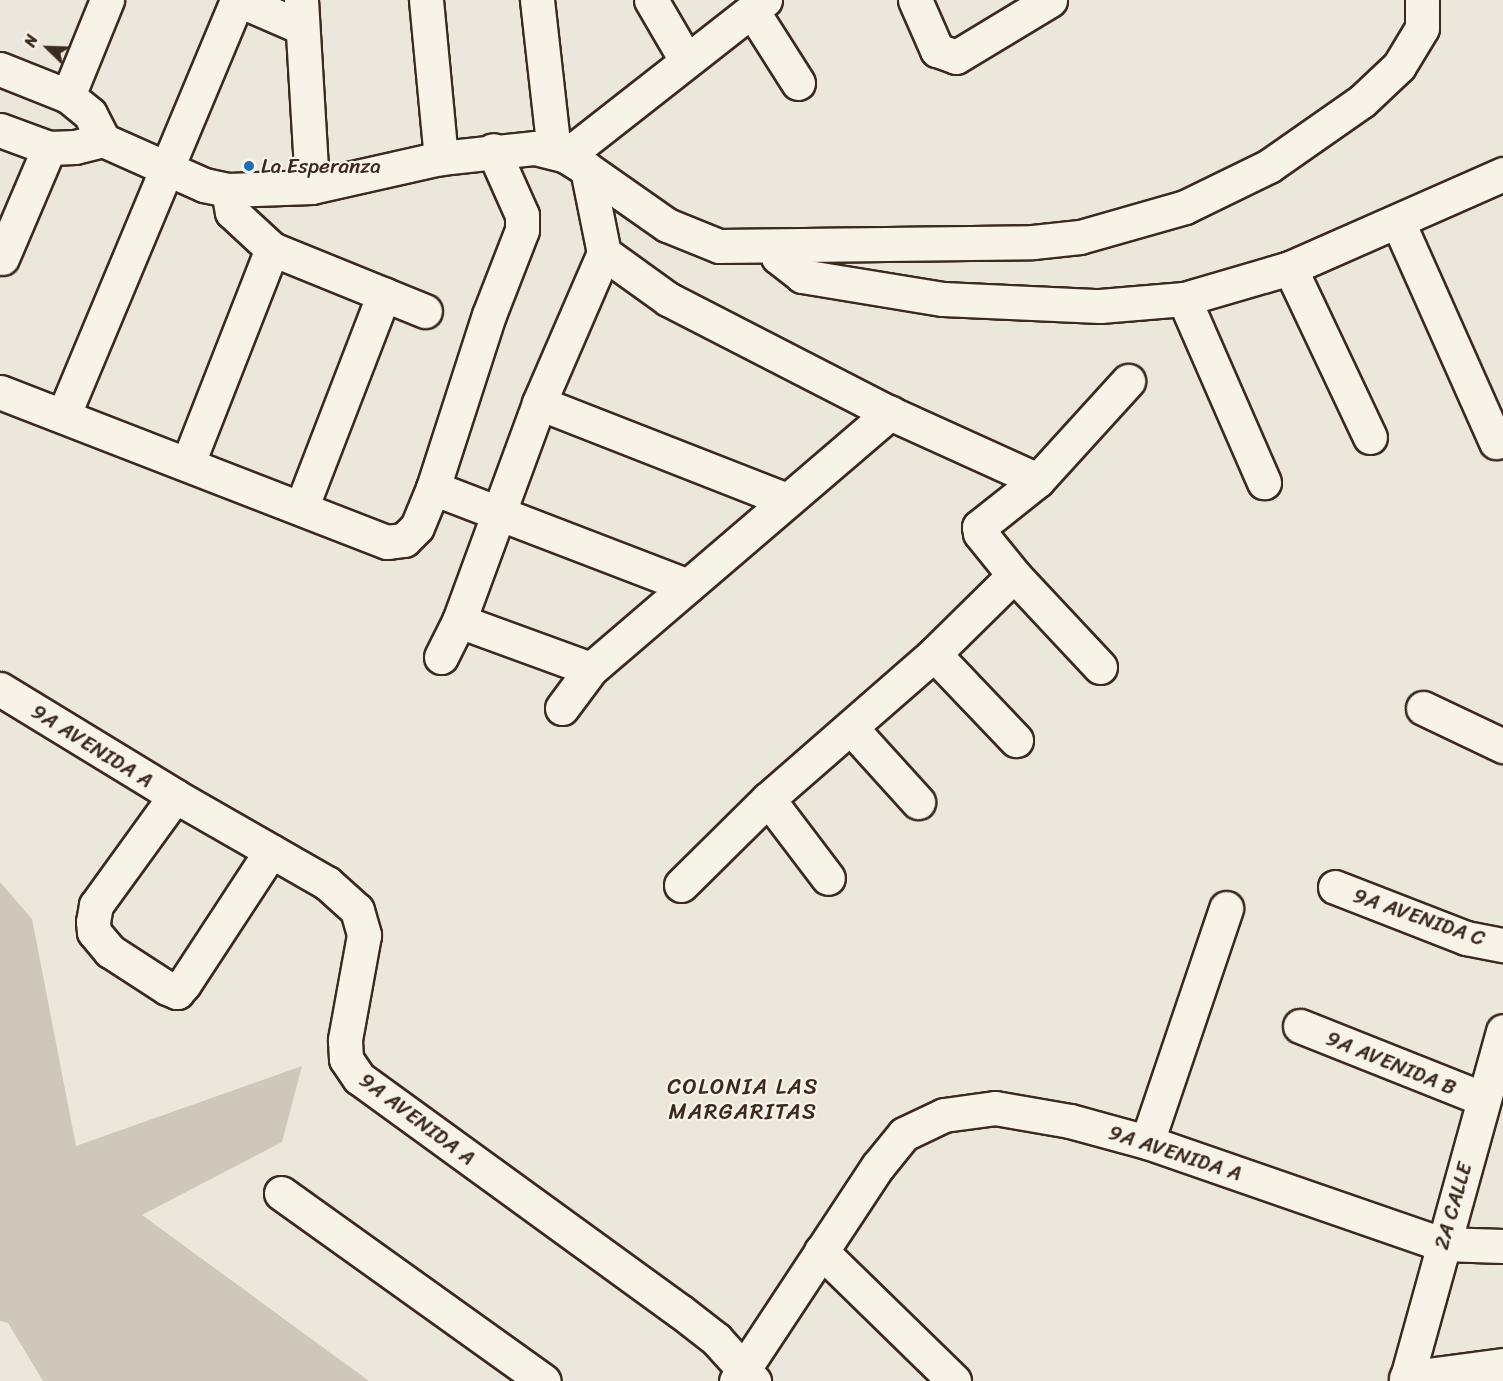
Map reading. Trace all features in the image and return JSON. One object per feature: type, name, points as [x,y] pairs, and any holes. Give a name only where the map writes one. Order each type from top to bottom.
[{"type":"street","points":[[68,96],[106,0]]},
{"type":"street","points":[[64,414],[164,169],[238,0],[301,13],[312,187]]},
{"type":"street","points":[[426,0],[441,158]]},
{"type":"street","points":[[537,0],[569,159],[604,253],[668,299],[890,413],[1038,480]]},
{"type":"street","points":[[651,0],[686,60]]},
{"type":"street","points":[[915,0],[937,50],[956,57],[1050,0]]},
{"type":"street","points":[[0,69],[68,96],[90,114],[103,140],[164,169],[204,185],[228,190],[312,187],[441,158],[524,147],[569,159],[648,214],[694,239],[741,248],[967,245],[1068,238],[1185,207],[1269,166],[1362,101],[1399,66],[1417,39],[1424,20],[1422,0]]},
{"type":"street","points":[[569,159],[686,60],[759,6],[798,83]]},
{"type":"street","points":[[0,130],[50,147],[75,147],[103,140]]},
{"type":"street","points":[[2,258],[50,147]]},
{"type":"street","points":[[0,392],[64,414],[302,506],[387,542],[404,540],[417,527],[433,488],[489,315],[524,222],[493,150]]},
{"type":"street","points":[[777,246],[778,257],[802,276],[943,299],[1100,306],[1184,299],[1290,268],[1503,174]]},
{"type":"street","points":[[228,190],[232,212],[272,249],[425,311]]},
{"type":"street","points":[[1398,222],[1496,442]]},
{"type":"street","points":[[188,463],[272,249]]},
{"type":"street","points":[[441,657],[459,621],[539,403],[604,253]]},
{"type":"street","points":[[1290,268],[1370,437]]},
{"type":"street","points":[[302,506],[384,294]]},
{"type":"street","points":[[1184,299],[1264,482]]},
{"type":"street","points":[[1100,667],[1014,575],[980,533],[979,527],[1038,480],[1128,381]]},
{"type":"street","points":[[539,403],[786,500]]},
{"type":"street","points":[[562,708],[591,669],[890,413]]},
{"type":"street","points":[[433,488],[688,586]]},
{"type":"street","points":[[681,885],[768,799],[933,654],[1014,575]]},
{"type":"street","points":[[459,621],[591,669]]},
{"type":"street","points":[[933,654],[1016,740]]},
{"type":"street","name":"9A AVENIDA A","points":[[0,689],[175,796],[327,883],[357,910],[364,935],[345,1040],[346,1059],[359,1078],[680,1311],[716,1339],[745,1378]]},
{"type":"street","points":[[1423,708],[1503,746]]},
{"type":"street","points":[[851,728],[918,802]]},
{"type":"street","points":[[175,796],[96,905],[93,922],[94,932],[110,951],[166,988],[177,992],[184,984],[271,851]]},
{"type":"street","points":[[768,799],[828,878]]},
{"type":"street","name":"9A AVENIDA C","points":[[1335,888],[1466,938],[1503,945]]},
{"type":"street","points":[[1147,1142],[1226,908]]},
{"type":"street","name":"9A AVENIDA B","points":[[1300,1026],[1483,1099]]},
{"type":"street","name":"2A CALLE","points":[[1406,1379],[1503,1032]]},
{"type":"street","name":"9A AVENIDA A","points":[[821,1251],[904,1134],[944,1115],[995,1108],[1070,1121],[1147,1142],[1442,1244],[1503,1246]]},
{"type":"street","points":[[280,1193],[544,1381]]},
{"type":"street","points":[[745,1378],[821,1251],[954,1381]]},
{"type":"street","points":[[1406,1379],[1503,1365]]},
{"type":"shaded area","points":[[0,882],[32,919],[76,1146],[302,1066],[282,1142],[142,1215],[369,1381],[43,1381],[8,1323],[0,1321]]},
{"type":"place","name":"La Esperanza","points":[[249,166]]},
{"type":"district","name":"COLONIA LAS MARGARITAS","points":[[743,1098]]}]
